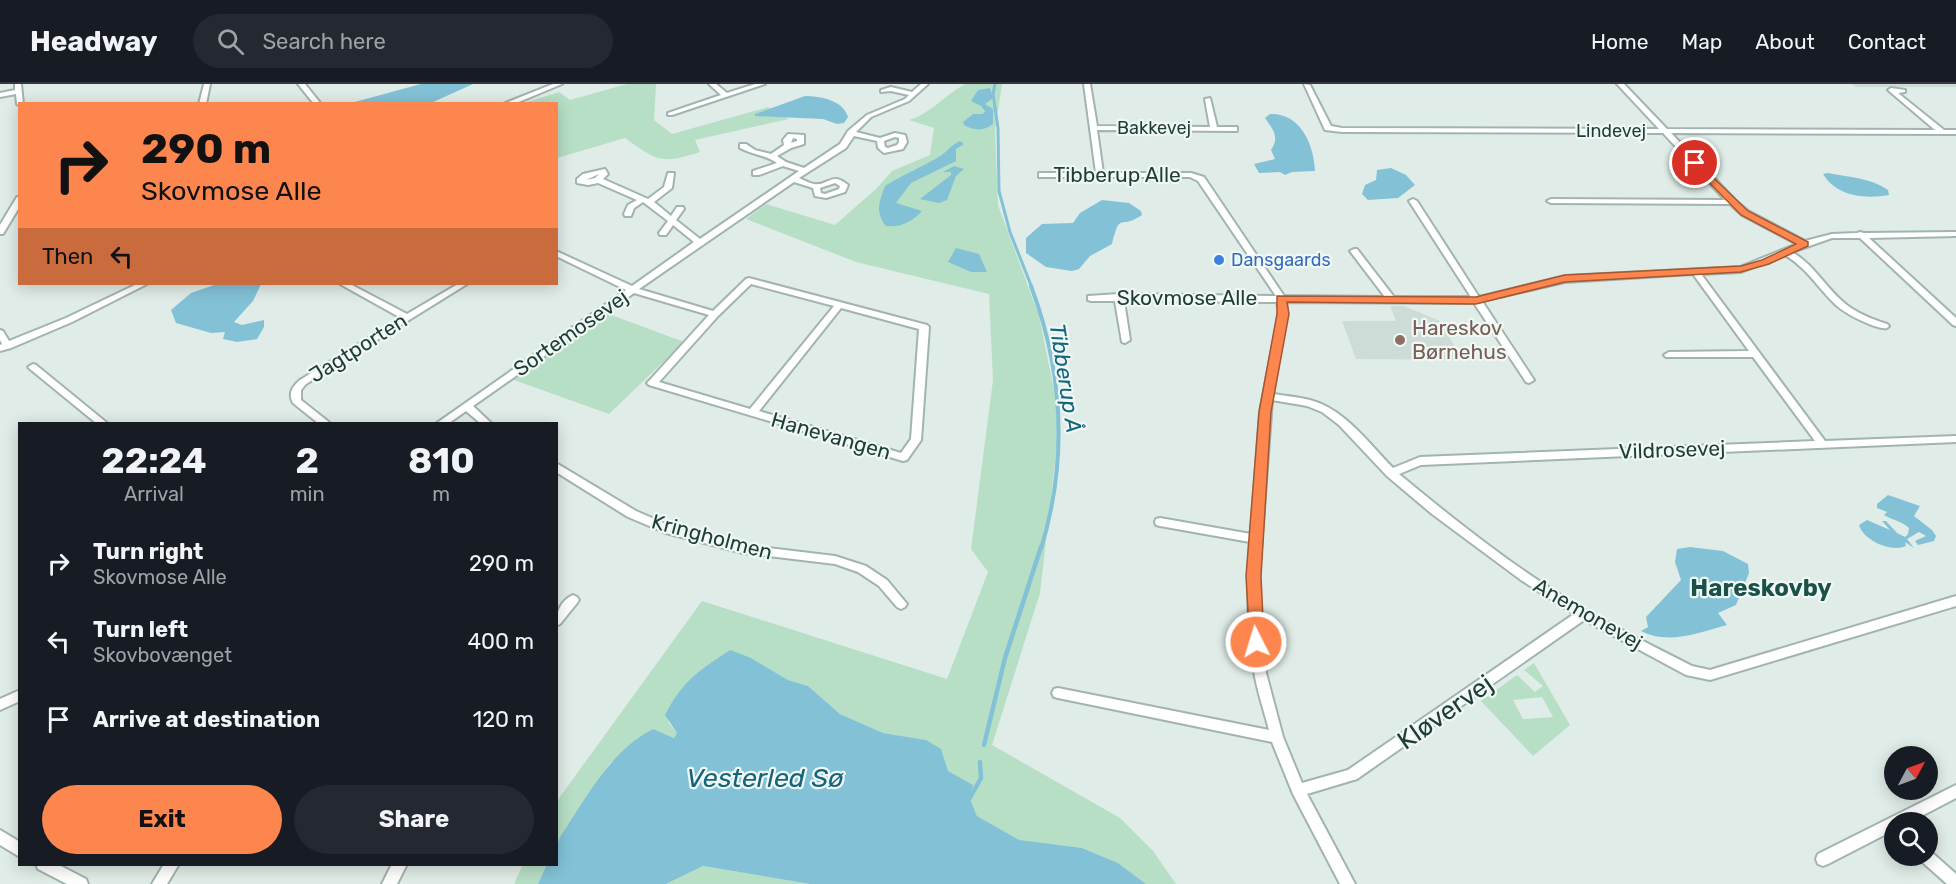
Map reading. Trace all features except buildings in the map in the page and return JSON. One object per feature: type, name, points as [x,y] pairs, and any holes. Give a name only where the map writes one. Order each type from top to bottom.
[{"type":"street","points":[[202,102],[207,84]]},
{"type":"street","points":[[301,84],[316,102]]},
{"type":"street","points":[[511,102],[559,84]]},
{"type":"street","points":[[712,84],[726,96]]},
{"type":"street","points":[[670,114],[762,84]]},
{"type":"street","name":"Sortemosevej","points":[[444,422],[749,208],[795,180],[843,146],[851,133],[869,116],[907,100],[925,84]]},
{"type":"street","points":[[1087,84],[1100,175]]},
{"type":"street","points":[[1620,84],[1732,202],[1745,213],[1804,244]]},
{"type":"street","name":"Lindevej","points":[[1308,86],[1328,128],[1956,132]]},
{"type":"street","points":[[0,95],[18,88]]},
{"type":"street","points":[[883,91],[891,89],[914,94]]},
{"type":"street","points":[[1903,90],[1891,90],[1942,132]]},
{"type":"street","name":"Bakkevej","points":[[1208,99],[1214,129]]},
{"type":"street","name":"Bakkevej","points":[[1093,128],[1234,129]]},
{"type":"street","points":[[851,133],[880,140]]},
{"type":"street","points":[[743,146],[753,152],[772,156],[783,164],[806,171]]},
{"type":"street","points":[[772,156],[788,146]]},
{"type":"street","points":[[756,173],[783,164]]},
{"type":"street","name":"Tibberup Alle","points":[[1042,175],[1191,175],[1200,179],[1281,298]]},
{"type":"street","points":[[628,214],[631,207],[668,188],[671,176]]},
{"type":"street","points":[[598,180],[646,200],[700,243]]},
{"type":"street","points":[[795,180],[816,187]]},
{"type":"street","points":[[1413,201],[1529,380]]},
{"type":"street","points":[[1551,201],[1732,202]]},
{"type":"street","points":[[0,232],[18,202]]},
{"type":"street","points":[[663,233],[680,209]]},
{"type":"street","points":[[1860,234],[1956,323]]},
{"type":"street","name":"Skovmose Alle","points":[[1091,298],[1476,300],[1565,279],[1741,269],[1788,253],[1804,244],[1832,236],[1956,234]]},
{"type":"street","points":[[1354,251],[1392,299]]},
{"type":"street","points":[[558,253],[633,290],[715,314]]},
{"type":"street","points":[[1788,253],[1803,261],[1838,302],[1859,316],[1884,326]]},
{"type":"street","points":[[1696,273],[1822,444]]},
{"type":"street","name":"Hanevangen","points":[[749,281],[924,327],[916,440],[903,457],[652,383],[715,314],[749,281]]},
{"type":"street","points":[[0,333],[4,347],[69,320],[141,285]]},
{"type":"street","points":[[346,285],[407,318]]},
{"type":"street","name":"Jagtporten","points":[[324,422],[296,401],[296,389],[303,382],[461,285]]},
{"type":"street","points":[[1119,297],[1125,340]]},
{"type":"street","points":[[1281,298],[1283,314],[1267,396],[1256,540],[1254,624],[1260,673],[1277,737],[1298,790],[1348,884]]},
{"type":"street","name":"Hanevangen","points":[[752,413],[839,305]]},
{"type":"street","points":[[1669,355],[1755,354]]},
{"type":"street","points":[[33,367],[101,422]]},
{"type":"street","name":"Anemonevej","points":[[1267,396],[1309,403],[1324,410],[1342,423],[1391,472],[1483,547],[1583,614],[1690,671],[1710,675],[1956,601]]},
{"type":"street","points":[[468,406],[485,422]]},
{"type":"street","name":"Vildrosevej","points":[[1391,472],[1420,461],[1956,439]]},
{"type":"street","name":"Kringholmen","points":[[558,468],[632,514],[670,530],[743,549],[835,561],[862,569],[883,583],[901,604]]},
{"type":"street","points":[[1160,522],[1256,540]]},
{"type":"street","points":[[558,619],[573,600]]},
{"type":"street","name":"Kløvervej","points":[[1298,790],[1352,775],[1583,614]]},
{"type":"street","points":[[1058,693],[1277,737]]},
{"type":"street","points":[[0,705],[18,696]]},
{"type":"street","points":[[1917,812],[1956,791]]},
{"type":"street","points":[[1823,859],[1884,829]]},
{"type":"street","points":[[0,837],[18,850]]},
{"type":"street","points":[[48,866],[81,884]]},
{"type":"street","points":[[159,884],[171,866]]},
{"type":"street","points":[[389,884],[399,866]]},
{"type":"street","points":[[1937,866],[1956,883]]},
{"type":"shaded area","points":[[1852,84],[1956,84],[1956,87],[1855,87]]},
{"type":"shaded area","name":"Hareskov Børnehus","points":[[1390,306],[1404,306],[1440,321],[1463,360],[1356,359],[1342,321],[1396,321]]},
{"type":"green space","points":[[627,84],[656,84],[654,120],[672,134],[768,107],[789,119],[695,140],[700,152],[677,158],[653,156],[625,138],[558,158],[558,102],[527,102],[559,92],[570,100]]},
{"type":"green space","points":[[965,84],[1002,84],[995,130],[998,205],[1039,316],[1060,419],[1040,593],[992,745],[1120,818],[1153,851],[1176,884],[1146,884],[1118,863],[1082,848],[1019,841],[977,816],[970,799],[972,785],[948,771],[925,740],[883,733],[840,714],[808,686],[788,680],[751,658],[668,722],[677,733],[674,738],[653,729],[610,763],[558,843],[558,800],[702,601],[947,679],[988,572],[971,549],[993,380],[989,294],[856,262],[746,219],[766,204],[835,225],[876,189],[892,171],[930,155],[934,128],[909,120],[924,113]]},
{"type":"green space","points":[[606,313],[684,342],[609,414],[514,380]]},
{"type":"green space","points":[[1534,663],[1570,725],[1533,756],[1481,701],[1517,675],[1535,692],[1543,686],[1524,670]],"holes":[[[1542,697],[1553,717],[1523,719],[1513,700]]]},
{"type":"green space","points":[[522,866],[546,866],[538,884],[514,884]]},
{"type":"green space","points":[[703,866],[810,884],[666,884]]},
{"type":"water","points":[[421,84],[473,84],[433,102],[355,102]]},
{"type":"water","points":[[990,88],[993,98],[985,104],[993,109],[993,124],[979,129],[964,125],[963,122],[973,114],[983,114],[985,111],[981,106],[971,101],[978,90]]},
{"type":"water","points":[[805,96],[830,100],[841,107],[848,117],[844,123],[837,124],[823,119],[755,116],[755,114]]},
{"type":"water","points":[[1270,114],[1290,119],[1304,132],[1312,151],[1315,171],[1292,172],[1285,175],[1280,172],[1259,173],[1254,164],[1275,159],[1271,150],[1275,137],[1265,118]]},
{"type":"water","points":[[960,141],[964,144],[956,149],[956,161],[911,183],[896,203],[922,211],[906,223],[886,226],[879,211],[885,186],[940,156]]},
{"type":"water","points":[[954,166],[964,169],[956,176],[947,200],[939,203],[920,199],[951,175],[951,172],[943,172]]},
{"type":"water","points":[[1391,168],[1406,175],[1415,185],[1398,198],[1368,200],[1362,194],[1365,185],[1376,180],[1377,170]]},
{"type":"water","points":[[1828,173],[1874,183],[1888,190],[1889,195],[1871,197],[1852,195],[1829,182],[1823,174]]},
{"type":"water","points":[[1102,200],[1129,203],[1141,211],[1142,215],[1119,224],[1112,244],[1090,256],[1079,269],[1072,271],[1046,267],[1026,253],[1026,238],[1042,224],[1073,223],[1080,213]]},
{"type":"water","points":[[956,248],[979,254],[987,272],[971,272],[948,262]]},
{"type":"water","points":[[214,285],[261,285],[253,301],[234,322],[242,325],[264,320],[264,327],[257,339],[237,342],[223,339],[225,332],[211,333],[176,323],[171,310],[191,293]]},
{"type":"water","points":[[1888,495],[1920,506],[1914,516],[1932,530],[1936,536],[1934,541],[1918,545],[1915,541],[1926,536],[1919,532],[1907,539],[1914,548],[1905,542],[1906,546],[1893,548],[1878,544],[1866,536],[1859,525],[1867,520],[1890,530],[1882,521],[1886,521],[1897,533],[1905,537],[1908,534],[1909,528],[1884,515],[1887,512],[1877,508],[1877,504]]},
{"type":"water","points":[[1690,547],[1723,551],[1748,564],[1749,573],[1736,605],[1718,613],[1727,625],[1672,637],[1651,635],[1641,631],[1648,627],[1646,617],[1681,580],[1675,562],[1677,549]]},
{"type":"water","name":"Vesterled Sø","points":[[730,650],[751,658],[788,680],[808,686],[840,714],[883,733],[926,740],[941,749],[948,771],[973,785],[970,799],[977,816],[1019,840],[1082,848],[1118,863],[1146,884],[810,884],[703,866],[666,884],[538,884],[546,866],[558,866],[560,837],[611,763],[637,739],[653,729],[674,738],[677,733],[665,715],[678,693],[709,664]]},
{"type":"waterway","name":"Tibberup Å","points":[[995,84],[993,94],[998,128],[999,191],[1010,232],[1032,288]]},
{"type":"waterway","name":"Tibberup Å","points":[[1031,286],[1050,352],[1056,384],[1058,417],[1055,483],[1050,516],[1041,549]]},
{"type":"waterway","name":"Tibberup Å","points":[[984,745],[1005,658],[1041,547]]},
{"type":"waterway","name":"Tibberup Å","points":[[967,803],[981,778],[980,762]]},
{"type":"place","name":"Dansgaards","points":[[1219,260]]},
{"type":"place","name":"Hareskov Børnehus","points":[[1400,340]]},
{"type":"district","name":"Hareskovby","points":[[1761,588]]},
{"type":"route","points":[[1256,642],[1253,576],[1265,412],[1283,314],[1281,298],[1476,300],[1565,279],[1741,269],[1766,262],[1804,244],[1745,213],[1695,163]]}]
